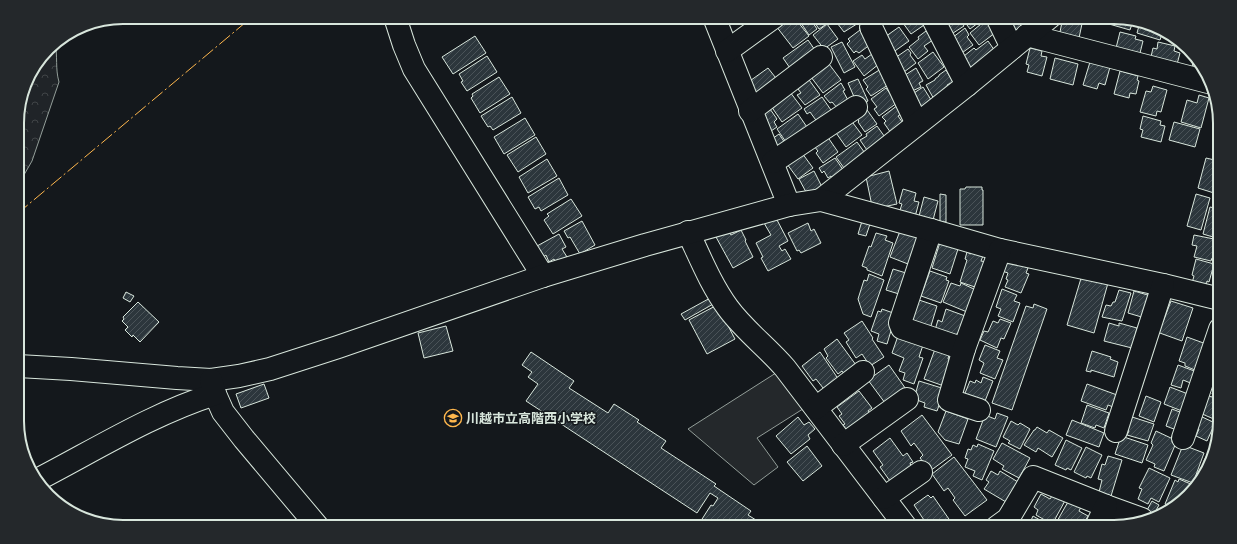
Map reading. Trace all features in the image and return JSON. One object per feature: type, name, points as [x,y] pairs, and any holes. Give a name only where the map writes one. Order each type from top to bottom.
[{"type":"street","points":[[397,24],[414,69],[543,276]]},
{"type":"street","points":[[717,24],[750,111],[789,205]]},
{"type":"street","points":[[727,51],[764,24]]},
{"type":"street","points":[[936,24],[967,85]]},
{"type":"street","points":[[1004,24],[1020,41],[1203,81]]},
{"type":"street","points":[[821,200],[967,85],[1041,24]]},
{"type":"street","points":[[871,27],[917,124]]},
{"type":"street","points":[[750,111],[821,57]]},
{"type":"street","points":[[772,162],[856,107]]},
{"type":"street","points":[[42,477],[126,433],[192,401],[213,387],[239,376],[270,369],[543,276],[688,232],[789,205],[821,200],[1000,250],[1213,297]]},
{"type":"street","points":[[931,230],[900,323],[902,328],[964,350]]},
{"type":"street","points":[[688,232],[720,297],[752,335],[773,354],[901,520]]},
{"type":"street","points":[[979,410],[949,400],[964,350],[1000,250]]},
{"type":"street","points":[[1116,430],[1163,285]]},
{"type":"street","points":[[1183,438],[1213,350]]},
{"type":"street","points":[[24,366],[177,378],[213,387]]},
{"type":"street","points":[[816,408],[863,372]]},
{"type":"street","points":[[213,387],[223,412],[312,520]]},
{"type":"street","points":[[844,445],[907,400]]},
{"type":"street","points":[[884,498],[921,472]]},
{"type":"street","points":[[1007,520],[1033,477],[1137,517]]},
{"type":"street","points":[[1099,520],[1106,506]]},
{"type":"green space","points":[[56,51],[59,82],[32,161],[24,175],[24,117],[27,98],[37,74],[44,63]]},
{"type":"shaded area","points":[[779,371],[806,407],[757,438],[778,467],[754,485],[688,429]]},
{"type":"building","points":[[779,24],[800,24],[809,36],[793,48],[776,26]]},
{"type":"building","points":[[802,24],[814,24],[817,29],[809,35]]},
{"type":"building","points":[[816,24],[826,24],[819,29]]},
{"type":"building","points":[[827,24],[838,39],[824,49],[813,35]]},
{"type":"building","points":[[838,24],[857,24],[844,32]]},
{"type":"building","points":[[904,24],[926,24],[911,34]]},
{"type":"building","points":[[942,24],[963,24],[964,26],[950,35]]},
{"type":"building","points":[[966,24],[977,24],[970,29]]},
{"type":"building","points":[[981,24],[989,24],[995,33],[979,45],[970,33]]},
{"type":"building","points":[[1010,24],[1033,25],[1016,38],[1007,26]]},
{"type":"building","points":[[1062,24],[1082,24],[1079,38],[1059,37]]},
{"type":"building","points":[[1109,24],[1131,26],[1130,30]]},
{"type":"building","points":[[899,27],[909,41],[892,53],[882,39]]},
{"type":"building","points":[[1139,27],[1161,36],[1160,40],[1137,33]]},
{"type":"building","points":[[965,28],[969,35],[967,37],[973,45],[959,55],[948,41]]},
{"type":"building","points":[[860,30],[871,44],[859,53],[856,51],[854,53],[847,44],[850,41],[848,39]]},
{"type":"building","points":[[926,31],[933,40],[924,46],[928,51],[918,59],[909,47]]},
{"type":"building","points":[[1120,32],[1136,36],[1135,39],[1143,41],[1140,53],[1115,52]]},
{"type":"building","points":[[475,36],[486,53],[453,74],[442,57]]},
{"type":"building","points":[[808,40],[817,53],[792,71],[783,58]]},
{"type":"building","points":[[988,41],[995,51],[969,74],[959,60],[974,48],[976,50]]},
{"type":"building","points":[[842,42],[855,67],[844,73],[831,47]]},
{"type":"building","points":[[1158,42],[1175,46],[1174,51],[1180,53],[1176,68],[1150,61],[1153,48],[1157,49]]},
{"type":"building","points":[[1030,48],[1042,51],[1041,56],[1047,57],[1042,76],[1027,72],[1029,65],[1026,64]]},
{"type":"building","points":[[908,49],[911,53],[910,55],[916,63],[900,75],[892,60]]},
{"type":"building","points":[[933,52],[944,67],[928,79],[918,63]]},
{"type":"building","points":[[872,54],[879,64],[864,76],[853,61],[862,55],[865,59]]},
{"type":"building","points":[[487,56],[497,72],[467,91],[461,82],[463,81],[459,74]]},
{"type":"building","points":[[1055,58],[1078,64],[1073,85],[1050,79]]},
{"type":"building","points":[[1090,62],[1110,67],[1105,85],[1099,83],[1097,89],[1083,85]]},
{"type":"building","points":[[1193,63],[1200,75],[1191,72]]},
{"type":"building","points":[[829,64],[841,80],[823,93],[811,77]]},
{"type":"building","points":[[768,68],[779,82],[758,97],[747,83]]},
{"type":"building","points":[[916,68],[923,81],[919,83],[921,87],[910,92],[902,77]]},
{"type":"building","points":[[881,69],[888,85],[871,96],[866,89],[868,87],[863,80]]},
{"type":"building","points":[[946,70],[953,82],[947,85],[951,92],[935,101],[926,85],[935,80]]},
{"type":"building","points":[[1120,71],[1138,76],[1137,80],[1139,81],[1136,94],[1130,93],[1129,98],[1114,94]]},
{"type":"building","points":[[499,77],[510,94],[480,113],[471,98],[473,96],[472,94]]},
{"type":"building","points":[[807,77],[820,95],[805,105],[797,95],[801,93],[795,85]]},
{"type":"building","points":[[858,79],[868,101],[858,106],[848,83]]},
{"type":"building","points":[[841,83],[845,90],[843,91],[849,102],[839,110],[824,96]]},
{"type":"building","points":[[1153,86],[1167,90],[1161,112],[1157,111],[1156,116],[1140,112],[1146,91],[1151,92]]},
{"type":"building","points":[[923,87],[933,103],[920,112],[911,95]]},
{"type":"building","points":[[886,88],[897,103],[879,116],[874,109],[877,107],[871,99]]},
{"type":"building","points":[[790,92],[802,108],[782,122],[771,106]]},
{"type":"building","points":[[1199,95],[1209,98],[1201,128],[1181,122],[1187,100],[1197,103]]},
{"type":"building","points":[[512,97],[521,113],[493,130],[490,126],[488,127],[481,116]]},
{"type":"building","points":[[822,97],[833,113],[818,123],[810,112],[807,114],[804,109]]},
{"type":"building","points":[[898,105],[903,113],[898,116],[905,126],[893,136],[884,123],[886,121],[882,117]]},
{"type":"building","points":[[865,107],[877,124],[865,132],[854,115]]},
{"type":"building","points":[[770,109],[777,119],[774,122],[777,127],[768,133],[761,115]]},
{"type":"building","points":[[798,114],[809,130],[788,145],[777,129]]},
{"type":"building","points":[[1143,116],[1161,121],[1160,125],[1165,126],[1161,142],[1141,137],[1143,130],[1140,129]]},
{"type":"building","points":[[525,118],[535,135],[504,154],[494,137]]},
{"type":"building","points":[[850,119],[862,135],[846,147],[834,130]]},
{"type":"building","points":[[1174,122],[1200,129],[1195,147],[1169,140]]},
{"type":"building","points":[[877,126],[887,140],[869,153],[860,140],[867,136],[866,134]]},
{"type":"building","points":[[779,134],[787,146],[780,151],[772,139]]},
{"type":"building","points":[[827,136],[838,152],[823,163],[816,153],[818,151],[814,146]]},
{"type":"building","points":[[536,137],[546,154],[518,172],[507,155]]},
{"type":"building","points":[[857,142],[867,156],[850,163],[844,168],[836,157]]},
{"type":"building","points":[[802,153],[813,168],[798,179],[787,164]]},
{"type":"building","points":[[835,158],[846,174],[835,182],[831,176],[828,178],[824,171],[822,173],[819,168]]},
{"type":"building","points":[[1206,158],[1213,160],[1213,193],[1198,188]]},
{"type":"building","points":[[547,159],[557,176],[528,193],[519,177]]},
{"type":"building","points":[[814,171],[822,187],[811,196],[808,191],[806,192],[799,179]]},
{"type":"building","points":[[889,171],[897,204],[878,208],[872,206],[866,177]]},
{"type":"building","points":[[559,178],[568,195],[541,211],[539,207],[535,209],[528,197]]},
{"type":"building","points":[[966,187],[982,187],[983,225],[960,225],[960,189],[965,189]]},
{"type":"building","points":[[903,189],[916,193],[914,201],[919,202],[915,217],[899,213],[902,204],[899,203]]},
{"type":"building","points":[[940,194],[946,195],[946,222],[940,222]]},
{"type":"building","points":[[1196,194],[1210,198],[1201,230],[1187,226]]},
{"type":"building","points":[[924,197],[938,201],[933,220],[919,216]]},
{"type":"building","points":[[571,199],[582,216],[553,234],[544,220],[549,216],[547,214]]},
{"type":"building","points":[[1210,207],[1213,208],[1213,237],[1203,234]]},
{"type":"building","points":[[776,218],[788,241],[779,246],[782,251],[785,249],[791,259],[768,271],[761,258],[763,257],[756,243],[771,235],[764,223]]},
{"type":"building","points":[[582,221],[595,245],[580,254],[570,237],[568,238],[564,231]]},
{"type":"building","points":[[862,221],[870,224],[866,236],[858,234]]},
{"type":"building","points":[[808,223],[811,231],[814,229],[821,243],[801,253],[799,250],[797,251],[788,233]]},
{"type":"building","points":[[728,230],[731,235],[741,230],[753,257],[733,268],[716,237]]},
{"type":"building","points":[[900,231],[918,238],[908,264],[890,257]]},
{"type":"building","points":[[876,233],[887,236],[885,240],[893,243],[882,276],[867,270],[867,268],[862,266],[869,246],[871,247]]},
{"type":"building","points":[[559,234],[566,247],[562,249],[567,257],[556,263],[554,259],[549,262],[546,255],[543,257],[537,246]]},
{"type":"building","points":[[1194,235],[1213,239],[1213,258],[1211,261],[1194,257],[1197,246],[1192,245]]},
{"type":"building","points":[[941,239],[958,249],[950,274],[932,268]]},
{"type":"building","points":[[972,249],[984,253],[981,261],[986,262],[978,288],[960,282],[967,260],[965,259],[967,252],[971,254]]},
{"type":"building","points":[[1007,259],[1028,268],[1026,273],[1029,274],[1021,293],[1005,287],[1008,280],[1006,279],[1008,273],[1002,271]]},
{"type":"building","points":[[1196,259],[1213,264],[1209,282],[1207,281],[1206,287],[1192,283],[1194,276],[1192,275]]},
{"type":"building","points":[[893,269],[906,273],[899,294],[886,290]]},
{"type":"building","points":[[930,271],[947,277],[946,280],[949,281],[941,303],[921,296]]},
{"type":"building","points":[[869,274],[884,280],[871,317],[863,314],[858,299],[864,280],[867,281]]},
{"type":"building","points":[[1082,275],[1108,283],[1094,333],[1067,325]]},
{"type":"building","points":[[951,283],[960,286],[961,283],[976,290],[967,312],[943,302]]},
{"type":"building","points":[[1002,289],[1017,295],[1014,301],[1020,303],[1013,322],[998,316],[1001,309],[996,307]]},
{"type":"building","points":[[1119,290],[1131,293],[1122,321],[1102,317],[1106,305],[1111,306],[1113,302],[1115,302]]},
{"type":"building","points":[[1134,291],[1151,296],[1145,318],[1128,313]]},
{"type":"building","points":[[126,292],[134,296],[130,302],[123,298]]},
{"type":"building","points":[[712,297],[715,303],[685,320],[681,314]]},
{"type":"building","points":[[919,300],[937,306],[930,329],[908,322]]},
{"type":"building","points":[[1171,301],[1193,308],[1182,341],[1157,332],[1161,321],[1163,322]]},
{"type":"building","points":[[138,302],[159,322],[140,342],[125,330],[128,327],[122,321],[124,319],[123,317]]},
{"type":"building","points":[[1034,304],[1047,309],[1012,410],[992,403],[1026,306],[1033,308]]},
{"type":"building","points":[[717,305],[735,339],[707,354],[689,320]]},
{"type":"building","points":[[882,309],[896,314],[887,344],[877,341],[879,334],[871,331],[878,311],[881,312]]},
{"type":"building","points":[[946,309],[968,317],[962,336],[956,334],[954,340],[935,330],[938,320],[942,322]]},
{"type":"building","points":[[1000,319],[1011,323],[1004,339],[1001,338],[997,348],[980,340],[984,331],[988,332],[993,321],[998,323]]},
{"type":"building","points":[[862,321],[884,357],[870,366],[862,354],[856,358],[846,342],[849,340],[844,333]]},
{"type":"building","points":[[1109,323],[1119,326],[1119,323],[1137,328],[1132,348],[1104,341]]},
{"type":"building","points":[[446,326],[453,351],[424,358],[418,333]]},
{"type":"building","points":[[898,336],[923,345],[919,357],[923,358],[914,384],[903,380],[905,373],[899,371],[904,358],[892,353]]},
{"type":"building","points":[[1187,337],[1209,345],[1200,372],[1185,366],[1185,363],[1179,361]]},
{"type":"building","points":[[837,339],[856,365],[844,374],[842,371],[838,374],[826,358],[828,356],[824,349]]},
{"type":"building","points":[[985,345],[1000,351],[997,358],[1003,360],[995,379],[980,373],[984,363],[979,360]]},
{"type":"building","points":[[935,349],[949,354],[948,359],[953,361],[944,386],[924,379]]},
{"type":"building","points":[[1092,351],[1111,357],[1110,359],[1118,362],[1114,377],[1091,370],[1091,372],[1086,371]]},
{"type":"building","points":[[531,352],[574,381],[569,388],[608,413],[614,404],[639,420],[637,422],[666,441],[661,448],[716,484],[714,486],[751,511],[748,515],[756,520],[701,520],[711,505],[713,506],[718,498],[710,493],[697,513],[526,401],[538,384],[528,377],[532,372],[522,365]]},
{"type":"building","points":[[820,352],[841,383],[827,393],[816,379],[813,381],[802,366]]},
{"type":"building","points":[[889,365],[908,392],[888,407],[868,380]]},
{"type":"building","points":[[1178,365],[1197,372],[1193,384],[1183,380],[1181,388],[1171,385]]},
{"type":"building","points":[[983,377],[993,381],[983,406],[963,398],[970,381],[975,383],[976,380],[981,383]]},
{"type":"building","points":[[919,381],[945,389],[937,411],[924,407],[925,403],[914,399]]},
{"type":"building","points":[[264,384],[269,398],[241,408],[236,394]]},
{"type":"building","points":[[1087,384],[1117,395],[1113,407],[1108,405],[1106,410],[1081,401]]},
{"type":"building","points":[[1170,387],[1188,394],[1182,411],[1164,404]]},
{"type":"building","points":[[859,391],[872,408],[868,411],[873,418],[850,435],[843,425],[845,424],[839,416],[842,414],[837,407]]},
{"type":"building","points":[[1204,394],[1213,397],[1213,419],[1200,413]]},
{"type":"building","points":[[1146,396],[1161,402],[1154,422],[1139,416]]},
{"type":"building","points":[[1087,405],[1109,413],[1104,428],[1096,425],[1095,428],[1081,423]]},
{"type":"building","points":[[1172,409],[1185,414],[1179,431],[1166,426]]},
{"type":"building","points":[[946,411],[968,419],[959,444],[945,440],[938,432]]},
{"type":"building","points":[[997,413],[1008,417],[996,447],[976,439],[985,415],[995,419]]},
{"type":"building","points":[[922,415],[952,455],[930,471],[920,458],[923,455],[914,443],[911,446],[901,431]]},
{"type":"building","points":[[1198,415],[1213,422],[1213,428],[1207,441],[1196,436],[1199,429],[1193,426]]},
{"type":"building","points":[[1129,416],[1154,424],[1148,441],[1127,435],[1129,431],[1125,429]]},
{"type":"building","points":[[798,417],[804,425],[809,422],[815,429],[808,435],[810,439],[791,454],[776,436]]},
{"type":"building","points":[[1072,420],[1104,433],[1099,447],[1066,435]]},
{"type":"building","points":[[1011,421],[1018,425],[1020,423],[1030,429],[1020,449],[1008,443],[1010,441],[1003,437]]},
{"type":"building","points":[[1037,427],[1047,433],[1049,430],[1063,438],[1052,457],[1038,448],[1036,452],[1024,445]]},
{"type":"building","points":[[1156,431],[1173,439],[1172,442],[1176,443],[1164,471],[1154,467],[1155,464],[1146,460],[1153,445],[1151,443]]},
{"type":"building","points":[[1121,436],[1148,445],[1142,463],[1115,454]]},
{"type":"building","points":[[890,438],[903,456],[907,453],[913,462],[910,463],[911,466],[890,481],[880,467],[883,465],[873,451]]},
{"type":"building","points":[[1066,440],[1082,448],[1071,470],[1067,468],[1066,470],[1055,465]]},
{"type":"building","points":[[1002,443],[1030,458],[1019,478],[1002,469],[1004,466],[993,459]]},
{"type":"building","points":[[978,444],[994,451],[982,480],[973,476],[975,471],[965,467],[968,459],[965,458],[968,449],[971,450],[973,445],[977,447]]},
{"type":"building","points":[[1183,445],[1204,453],[1195,478],[1192,483],[1171,475]]},
{"type":"building","points":[[807,446],[822,466],[803,481],[787,462]]},
{"type":"building","points":[[1086,447],[1102,455],[1091,478],[1087,476],[1086,478],[1074,472]]},
{"type":"building","points":[[1108,456],[1122,460],[1111,496],[1099,492],[1102,480],[1098,479],[1102,464],[1105,465]]},
{"type":"building","points":[[954,457],[987,500],[965,516],[953,500],[955,498],[948,488],[944,491],[932,474]]},
{"type":"building","points":[[1149,468],[1170,478],[1159,502],[1151,498],[1148,504],[1138,499],[1142,489],[1139,488]]},
{"type":"building","points":[[991,471],[998,475],[1000,471],[1018,482],[1006,502],[984,489],[989,482],[986,480]]},
{"type":"building","points":[[1179,479],[1190,484],[1174,500],[1167,505],[1165,504],[1175,480],[1178,482]]},
{"type":"building","points":[[1054,493],[1066,499],[1055,520],[1045,520],[1036,515],[1038,510],[1034,507],[1041,494],[1050,499]]},
{"type":"building","points":[[928,495],[931,498],[933,496],[950,520],[924,520],[914,505]]},
{"type":"building","points":[[1069,500],[1081,507],[1079,511],[1088,516],[1086,520],[1058,520]]},
{"type":"building","points":[[1152,501],[1159,505],[1156,510],[1148,513],[1146,512]]},
{"type":"building","points":[[1033,516],[1040,520],[1031,520]]},
{"type":"power","points":[[24,208],[244,24]]},
{"type":"place","name":"川越市立高階西小学校","points":[[453,418]]}]
